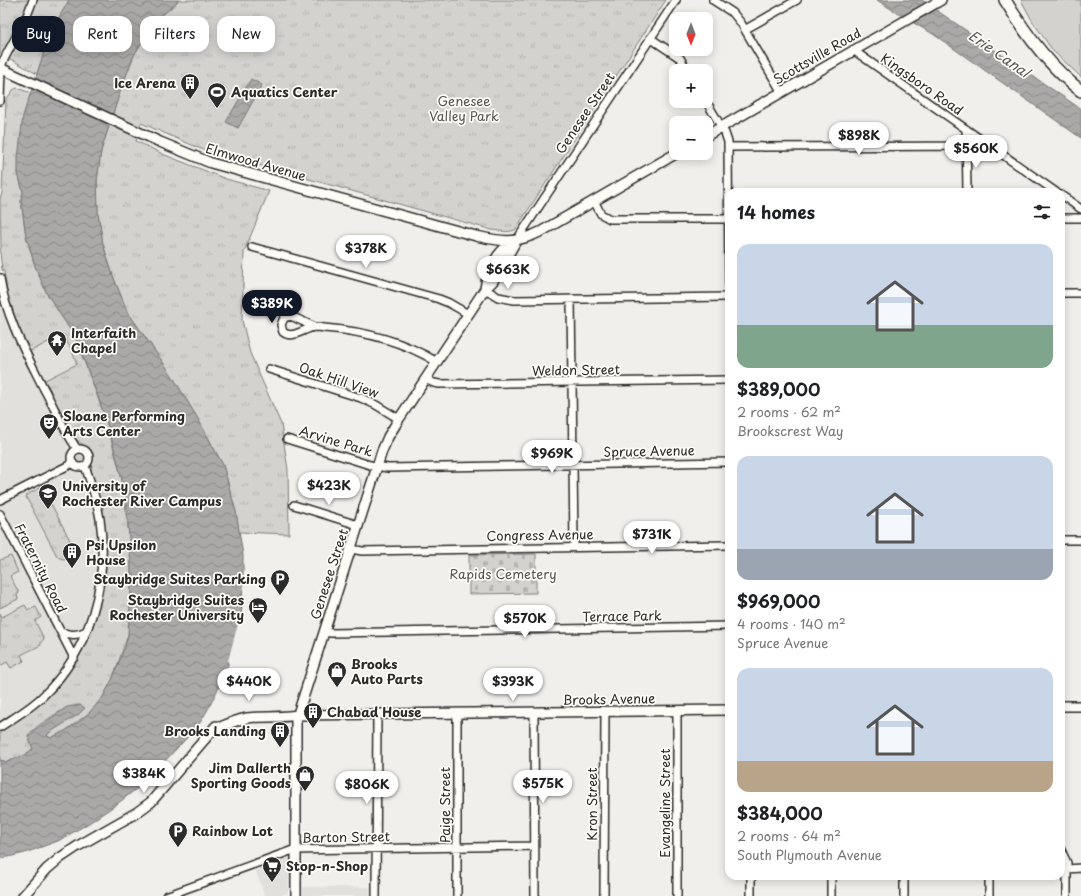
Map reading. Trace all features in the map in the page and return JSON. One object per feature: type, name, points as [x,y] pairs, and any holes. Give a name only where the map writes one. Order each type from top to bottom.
[{"type":"highway","points":[[1008,1],[1030,27],[1047,51],[1081,84]]},
{"type":"highway","points":[[1008,1],[1024,30],[1040,51],[1081,91]]},
{"type":"main road","name":"Scottsville Road","points":[[713,132],[941,0]]},
{"type":"main road","name":"Elmwood Avenue","points":[[0,67],[187,154],[232,170],[476,236],[502,241],[516,241]]},
{"type":"main road","points":[[516,241],[542,231],[669,158]]},
{"type":"main road","name":"Genesee Street","points":[[296,896],[295,722],[377,467],[386,441],[399,419],[485,289],[493,281],[516,241]]},
{"type":"main road","points":[[1065,706],[1081,706]]},
{"type":"main road","name":"Brooks Avenue","points":[[23,896],[51,865],[65,854],[152,802],[212,731],[232,722],[247,718],[297,715],[725,710]]},
{"type":"street","points":[[0,101],[0,67],[23,24],[33,0]]},
{"type":"street","name":"Genesee Street","points":[[516,241],[676,0]]},
{"type":"street","points":[[713,0],[735,15],[746,29],[781,92]]},
{"type":"street","points":[[746,29],[797,0]]},
{"type":"street","points":[[650,38],[680,58],[684,64]]},
{"type":"street","name":"Kingsboro Road","points":[[853,50],[1050,188]]},
{"type":"street","points":[[710,108],[727,137],[728,188]]},
{"type":"street","points":[[966,129],[967,188]]},
{"type":"street","points":[[728,147],[991,146]]},
{"type":"street","points":[[1065,198],[1081,209]]},
{"type":"street","points":[[594,201],[601,214],[610,218],[725,218]]},
{"type":"street","points":[[1065,218],[1081,218]]},
{"type":"street","points":[[252,247],[449,302],[468,314]]},
{"type":"street","points":[[0,278],[7,312],[18,339],[77,449]]},
{"type":"street","points":[[485,289],[498,297],[509,300],[725,297]]},
{"type":"street","points":[[1065,293],[1081,293]]},
{"type":"street","points":[[571,299],[574,546]]},
{"type":"street","points":[[314,327],[344,330],[393,341],[413,348],[437,362]]},
{"type":"street","name":"Oak Hill View","points":[[269,369],[361,398],[382,408],[399,419]]},
{"type":"street","name":"Weldon Street","points":[[425,380],[434,384],[725,380]]},
{"type":"street","name":"Arvine Park","points":[[287,439],[377,467]]},
{"type":"street","points":[[83,449],[88,452],[89,461],[85,466],[79,467],[72,463],[71,456],[74,450],[83,449]]},
{"type":"street","name":"Spruce Avenue","points":[[377,467],[725,462]]},
{"type":"street","points":[[0,500],[72,463]]},
{"type":"street","points":[[0,727],[43,696],[60,678],[74,658],[86,631],[96,600],[102,545],[98,509],[85,466]]},
{"type":"street","points":[[294,505],[358,525]]},
{"type":"street","name":"Fraternity Road","points":[[0,514],[74,658]]},
{"type":"street","points":[[1065,540],[1081,540]]},
{"type":"street","name":"Congress Avenue","points":[[351,549],[362,551],[574,546],[725,545]]},
{"type":"street","name":"Terrace Park","points":[[324,632],[725,626]]},
{"type":"street","name":"Fraternity Road","points":[[61,632],[69,635],[78,635],[86,631]]},
{"type":"street","name":"Evangeline Street","points":[[677,711],[677,896]]},
{"type":"street","name":"Kron Street","points":[[604,896],[605,712]]},
{"type":"street","points":[[534,713],[535,896]]},
{"type":"street","points":[[376,896],[377,714]]},
{"type":"street","name":"Paige Street","points":[[457,714],[457,896]]},
{"type":"street","name":"Barton Street","points":[[166,896],[288,851],[376,848],[534,846]]},
{"type":"street","points":[[1065,857],[1068,869],[1068,896]]},
{"type":"street","points":[[1068,869],[1081,868]]},
{"type":"street","points":[[750,880],[750,896]]},
{"type":"street","points":[[831,880],[831,896]]},
{"type":"street","points":[[904,880],[904,896]]},
{"type":"street","points":[[989,880],[989,896]]},
{"type":"street","points":[[291,896],[296,896]]},
{"type":"shaded area","name":"University of Rochester River Campus","points":[[0,295],[7,321],[23,355],[62,335],[67,341],[77,364],[38,384],[67,441],[68,448],[66,456],[73,470],[82,474],[88,482],[97,516],[99,544],[95,591],[87,620],[76,648],[55,679],[35,699],[0,723]]},
{"type":"shaded area","points":[[287,855],[290,858],[289,891],[280,896],[265,896],[254,867]]},
{"type":"shaded area","points":[[303,887],[370,887],[370,896],[303,896]]},
{"type":"green space","points":[[0,0],[69,0],[61,16],[12,16],[12,52],[45,52],[37,74],[0,53]]},
{"type":"green space","name":"Genesee Valley Park","points":[[179,0],[666,0],[515,230],[512,231],[504,232],[492,230],[201,149],[141,123],[136,141],[165,155],[226,179],[269,191],[244,252],[242,320],[250,353],[281,424],[288,470],[289,534],[239,532],[236,512],[223,465],[171,374],[127,311],[113,276],[103,244],[98,213],[97,181],[101,151],[121,89],[134,55],[140,45],[140,52],[209,52],[209,16],[162,16]]},
{"type":"green space","points":[[1021,0],[1081,0],[1081,77],[1053,51],[1033,22]]},
{"type":"green space","points":[[17,88],[31,93],[23,116],[18,173],[23,192],[21,201],[26,236],[35,266],[47,294],[75,337],[105,417],[122,480],[129,535],[131,591],[128,635],[112,680],[103,697],[89,713],[65,731],[51,738],[47,736],[48,733],[79,714],[67,707],[46,720],[28,737],[33,748],[25,755],[7,762],[0,760],[0,731],[23,716],[55,689],[77,659],[92,626],[98,606],[101,509],[91,471],[93,456],[86,447],[73,437],[58,406],[52,398],[53,396],[48,385],[45,385],[43,381],[77,364],[72,352],[62,335],[29,352],[29,347],[20,335],[16,325],[17,323],[10,301],[7,299],[4,286],[6,284],[4,271],[2,270],[0,253],[0,199],[2,193],[6,100],[13,90]]},
{"type":"green space","points":[[78,452],[82,452],[86,458],[82,464],[78,464],[74,460],[74,456]]},
{"type":"green space","points":[[41,487],[43,488],[74,548],[73,553],[67,558],[63,559],[57,556],[26,497]]},
{"type":"green space","name":"Rapids Cemetery","points":[[536,554],[536,593],[469,594],[469,555]]},
{"type":"green space","points":[[11,556],[18,572],[10,576],[19,593],[17,595],[18,599],[0,608],[0,560]]},
{"type":"green space","points":[[25,605],[28,610],[36,607],[41,617],[35,621],[44,639],[41,642],[41,645],[21,655],[24,661],[11,668],[7,662],[0,666],[0,613],[2,617]]},
{"type":"water","points":[[69,0],[179,0],[162,16],[140,16],[140,45],[134,55],[121,89],[101,151],[97,181],[98,213],[103,244],[113,276],[127,311],[171,374],[223,465],[236,512],[243,555],[241,618],[224,677],[207,711],[198,726],[145,782],[117,804],[89,823],[58,841],[25,853],[0,859],[0,760],[7,762],[25,755],[33,749],[28,737],[30,733],[67,707],[80,705],[85,708],[79,714],[49,733],[47,736],[51,738],[65,731],[89,713],[103,697],[112,680],[128,635],[131,566],[127,509],[122,480],[111,436],[98,396],[75,337],[47,294],[35,266],[26,236],[21,201],[23,192],[18,173],[18,158],[23,116],[44,52],[65,52],[65,16],[60,16]]},
{"type":"water","name":"Erie Canal","points":[[877,0],[922,0],[1081,109],[1081,138],[933,34]]},
{"type":"water","points":[[251,79],[262,85],[238,128],[226,122]]},
{"type":"pier","points":[[239,620],[243,620],[231,662],[228,661]]},
{"type":"place","name":"Ice Arena","points":[[190,100]]},
{"type":"place","name":"Aquatics Center","points":[[217,109]]},
{"type":"place","name":"Interfaith Chapel","points":[[57,357]]},
{"type":"place","name":"Sloane Performing Arts Center","points":[[49,440]]},
{"type":"place","name":"University of Rochester River Campus","points":[[48,510]]},
{"type":"place","name":"Psi Upsilon House","points":[[72,569]]},
{"type":"place","name":"Staybridge Suites Parking","points":[[280,596]]},
{"type":"place","name":"Staybridge Suites Rochester University","points":[[258,624]]},
{"type":"place","name":"Brooks Auto Parts","points":[[337,688]]},
{"type":"place","name":"Chabad House","points":[[313,729]]},
{"type":"place","name":"Brooks Landing","points":[[280,748]]},
{"type":"place","name":"Jim Dallerth Sporting Goods","points":[[305,792]]},
{"type":"place","name":"Rainbow Lot","points":[[178,848]]},
{"type":"place","name":"Stop-n-Shop","points":[[272,883]]}]
